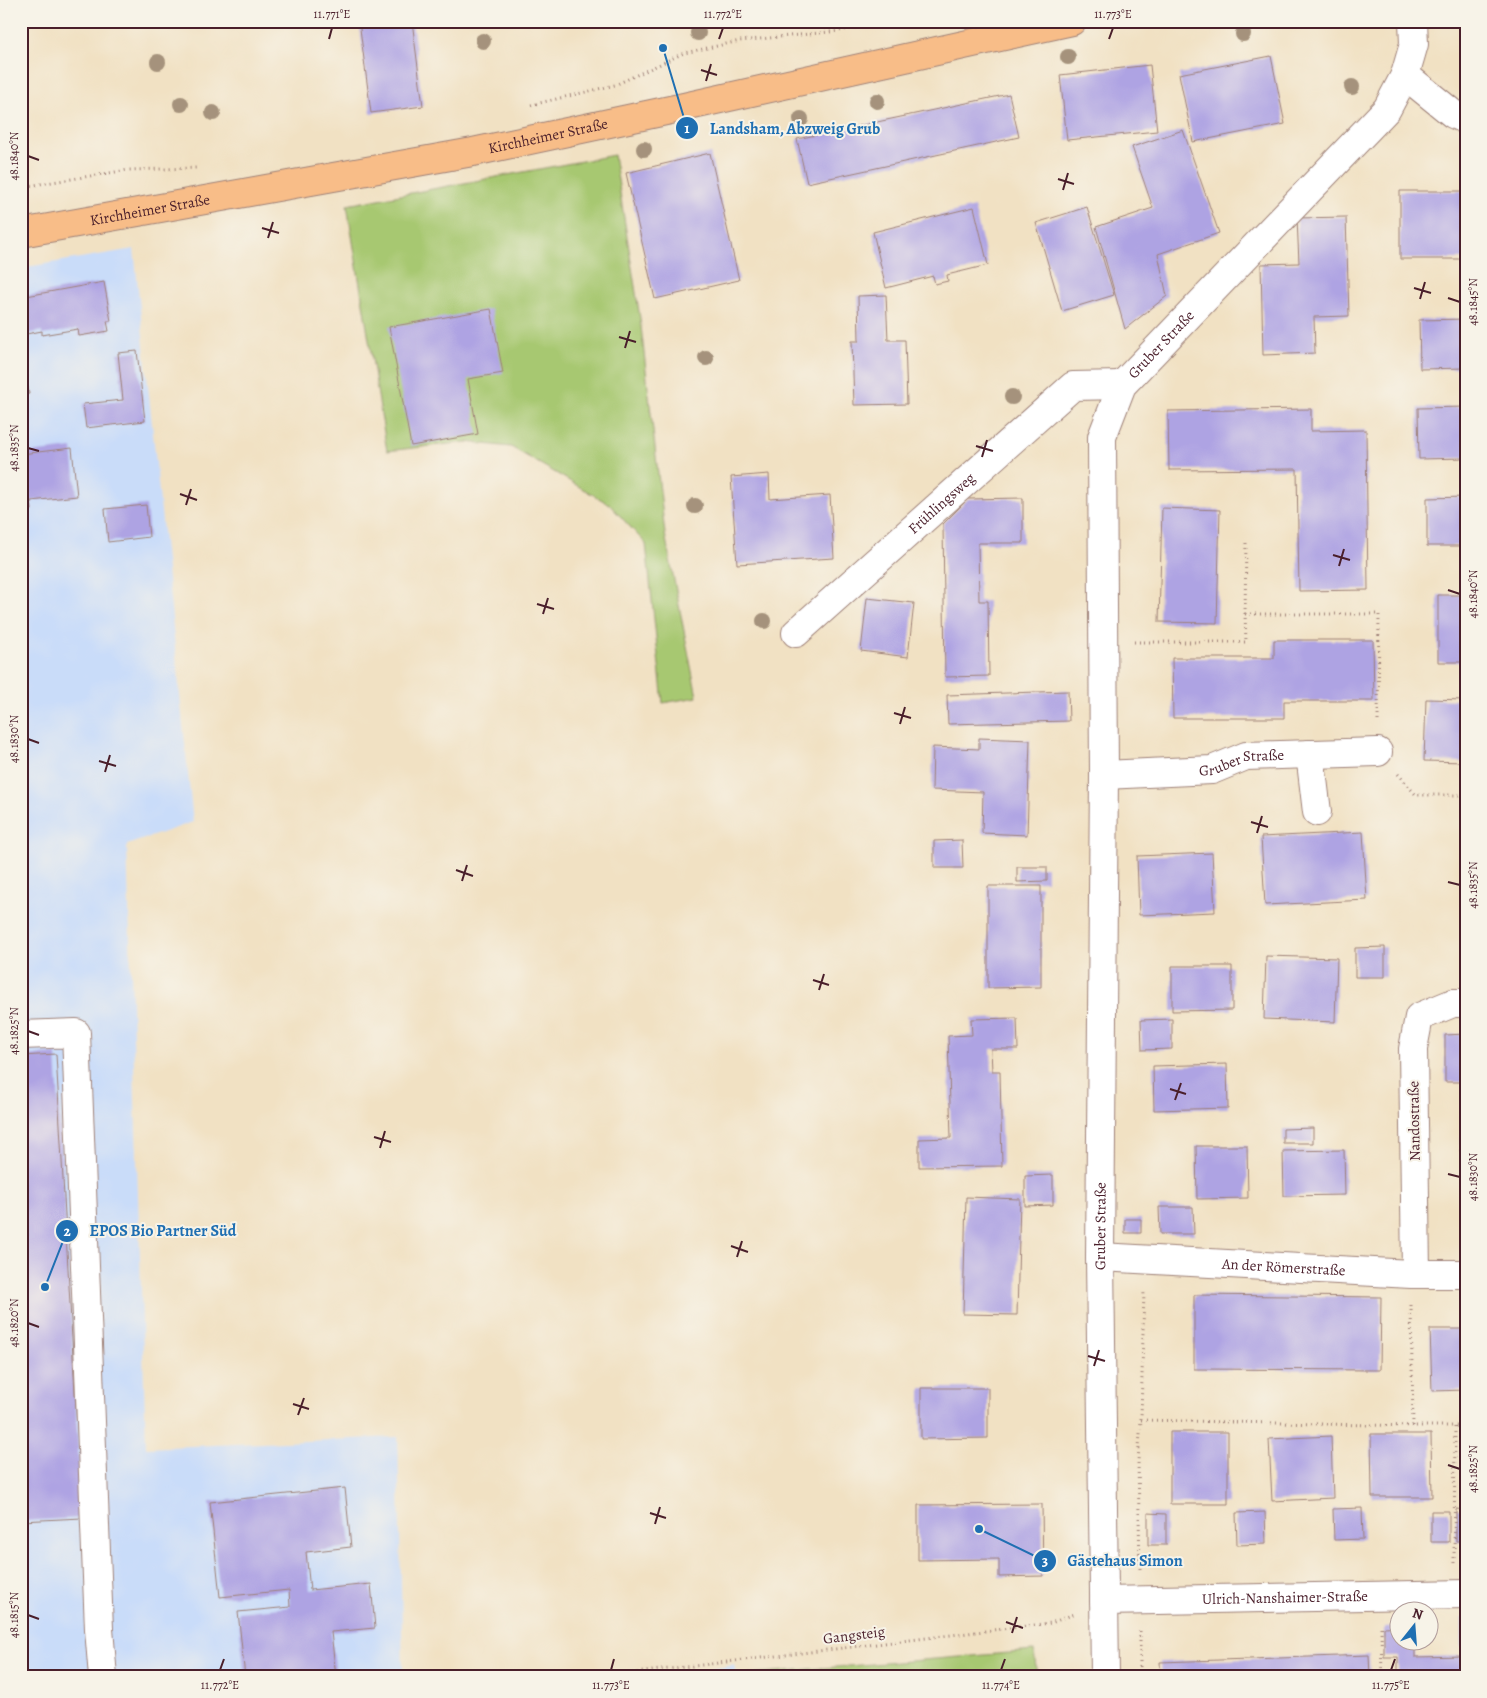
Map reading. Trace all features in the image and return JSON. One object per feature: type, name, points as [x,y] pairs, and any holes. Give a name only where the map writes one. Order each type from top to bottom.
[{"type":"main road","name":"Kirchheimer Straße","points":[[21,233],[473,152],[1060,23]]},
{"type":"street","name":"Gruber Straße","points":[[1105,1677],[1100,1257],[1104,775],[1102,437],[1122,386],[1387,109],[1405,75],[1414,44],[1413,21]]},
{"type":"street","points":[[1405,75],[1453,114],[1466,120]]},
{"type":"street","name":"Frühlingsweg","points":[[796,633],[1074,386],[1122,386]]},
{"type":"street","name":"Gruber Straße","points":[[1104,775],[1212,770],[1246,756],[1378,752]]},
{"type":"street","points":[[1310,754],[1317,812]]},
{"type":"street","name":"Nandostraße","points":[[1414,1274],[1413,1049],[1419,1017],[1453,1003],[1466,1003]]},
{"type":"street","points":[[21,1035],[76,1033],[102,1677]]},
{"type":"street","name":"An der Römerstraße","points":[[1100,1257],[1414,1274],[1466,1274]]},
{"type":"street","name":"Ulrich-Nanshaimer-Straße","points":[[1104,1602],[1460,1594]]},
{"type":"path","points":[[522,107],[615,85],[684,53],[740,41],[838,32],[888,21]]},
{"type":"path","points":[[21,187],[128,170],[201,167]]},
{"type":"path","points":[[1104,642],[1246,642],[1246,541]]},
{"type":"path","points":[[1246,614],[1379,614],[1378,752],[1416,794],[1466,795]]},
{"type":"path","points":[[1140,1677],[1138,1461],[1141,1420],[1144,1260]]},
{"type":"path","points":[[1413,1426],[1414,1274]]},
{"type":"path","points":[[1141,1420],[1466,1426]]},
{"type":"path","points":[[1455,1426],[1460,1594]]},
{"type":"path","points":[[1380,1596],[1382,1677]]},
{"type":"path","name":"Gangsteig","points":[[602,1677],[1051,1623],[1104,1602]]},
{"type":"shaded area","points":[[134,249],[193,822],[127,845],[146,1448],[398,1437],[403,1677],[21,1677],[21,268]]},
{"type":"shaded area","points":[[735,1665],[736,1677],[667,1677]]},
{"type":"green space","points":[[614,155],[640,318],[665,534],[697,697],[663,703],[646,544],[609,504],[511,447],[466,442],[387,451],[347,205]]},
{"type":"green space","points":[[1034,1651],[1037,1677],[749,1677],[749,1674]]},
{"type":"building","points":[[359,21],[412,21],[423,106],[371,113]]},
{"type":"building","points":[[1271,56],[1285,124],[1193,142],[1179,74]]},
{"type":"building","points":[[1150,65],[1157,131],[1067,140],[1060,75]]},
{"type":"building","points":[[1009,94],[1019,137],[807,183],[797,139]]},
{"type":"building","points":[[1183,130],[1219,233],[1158,254],[1167,296],[1125,329],[1096,227],[1153,208],[1132,147]]},
{"type":"building","points":[[710,153],[739,280],[655,299],[626,173]]},
{"type":"building","points":[[1400,191],[1466,191],[1466,259],[1400,259]]},
{"type":"building","points":[[974,207],[988,265],[947,275],[948,281],[935,284],[933,276],[886,288],[873,232]]},
{"type":"building","points":[[1087,207],[1114,295],[1062,311],[1036,223]]},
{"type":"building","points":[[1346,217],[1349,316],[1314,317],[1315,353],[1263,355],[1261,264],[1299,263],[1297,218]]},
{"type":"building","points":[[104,282],[111,321],[107,321],[109,331],[79,336],[78,329],[42,335],[42,331],[21,335],[21,297]]},
{"type":"building","points":[[886,295],[888,340],[905,340],[907,404],[854,405],[852,341],[859,341],[858,296]]},
{"type":"building","points":[[491,309],[503,373],[468,379],[478,434],[411,446],[389,327]]},
{"type":"building","points":[[1466,319],[1466,368],[1420,369],[1419,320]]},
{"type":"building","points":[[137,351],[145,421],[86,428],[83,404],[123,400],[118,353]]},
{"type":"building","points":[[21,358],[29,394],[21,395]]},
{"type":"building","points":[[1466,407],[1466,458],[1419,459],[1418,408]]},
{"type":"building","points":[[1311,409],[1311,431],[1366,430],[1368,590],[1299,591],[1297,469],[1169,470],[1168,411]]},
{"type":"building","points":[[72,448],[77,496],[31,501],[32,510],[21,511],[21,454]]},
{"type":"building","points":[[769,474],[770,499],[830,495],[834,558],[737,564],[731,477]]},
{"type":"building","points":[[1466,497],[1466,546],[1427,546],[1427,498]]},
{"type":"building","points":[[1023,498],[1023,543],[978,543],[979,601],[988,601],[989,676],[945,677],[943,524],[968,499]]},
{"type":"building","points":[[146,505],[149,537],[108,542],[105,509]]},
{"type":"building","points":[[1162,508],[1220,510],[1217,623],[1159,622]]},
{"type":"building","points":[[1438,595],[1466,595],[1466,662],[1438,662]]},
{"type":"building","points":[[867,598],[914,603],[908,657],[861,651]]},
{"type":"building","points":[[1274,640],[1373,640],[1374,701],[1284,701],[1284,718],[1173,718],[1172,658],[1274,658]]},
{"type":"building","points":[[1068,691],[1069,721],[948,724],[947,695]]},
{"type":"building","points":[[1426,699],[1466,700],[1466,762],[1424,761]]},
{"type":"building","points":[[979,738],[1030,740],[1027,835],[982,833],[983,792],[932,790],[933,747],[979,749]]},
{"type":"building","points":[[1363,832],[1367,900],[1265,905],[1261,837]]},
{"type":"building","points":[[962,840],[963,868],[934,868],[934,841]]},
{"type":"building","points":[[1212,853],[1215,912],[1139,915],[1137,856]]},
{"type":"building","points":[[1017,867],[1047,867],[1047,881],[1017,882]]},
{"type":"building","points":[[988,886],[1041,886],[1041,987],[988,988]]},
{"type":"building","points":[[1385,947],[1385,977],[1355,977],[1355,948]]},
{"type":"building","points":[[1266,956],[1337,958],[1335,1022],[1264,1019]]},
{"type":"building","points":[[1172,966],[1232,966],[1232,1010],[1172,1011]]},
{"type":"building","points":[[1017,1018],[1018,1049],[991,1049],[992,1071],[1000,1071],[1002,1166],[919,1167],[919,1139],[951,1138],[948,1036],[972,1035],[971,1019]]},
{"type":"building","points":[[1172,1019],[1172,1049],[1142,1050],[1141,1020]]},
{"type":"building","points":[[1466,1034],[1466,1082],[1445,1082],[1445,1035]]},
{"type":"building","points":[[56,1054],[82,1518],[21,1521],[21,1056]]},
{"type":"building","points":[[1227,1064],[1228,1108],[1154,1110],[1153,1066]]},
{"type":"building","points":[[1313,1128],[1313,1143],[1283,1143],[1283,1129]]},
{"type":"building","points":[[1461,1136],[1466,1136],[1466,1195],[1461,1195]]},
{"type":"building","points":[[1196,1146],[1247,1146],[1248,1198],[1197,1199]]},
{"type":"building","points":[[1344,1150],[1345,1195],[1284,1196],[1283,1151]]},
{"type":"building","points":[[1053,1175],[1053,1205],[1025,1206],[1025,1176]]},
{"type":"building","points":[[966,1197],[1020,1199],[1017,1315],[963,1314]]},
{"type":"building","points":[[1159,1207],[1193,1207],[1194,1234],[1160,1234]]},
{"type":"building","points":[[1125,1219],[1141,1219],[1141,1233],[1125,1233]]},
{"type":"building","points":[[1194,1295],[1381,1297],[1380,1370],[1194,1369]]},
{"type":"building","points":[[1430,1329],[1466,1329],[1466,1390],[1432,1391]]},
{"type":"building","points":[[921,1388],[988,1388],[988,1438],[921,1439]]},
{"type":"building","points":[[1170,1432],[1228,1432],[1228,1504],[1170,1504]]},
{"type":"building","points":[[1371,1434],[1431,1434],[1432,1497],[1372,1497]]},
{"type":"building","points":[[1331,1436],[1333,1498],[1272,1501],[1269,1439]]},
{"type":"building","points":[[345,1488],[351,1547],[306,1552],[310,1590],[371,1584],[375,1628],[331,1632],[336,1677],[245,1677],[238,1612],[290,1607],[289,1590],[220,1597],[210,1502]]},
{"type":"building","points":[[1042,1504],[1043,1576],[999,1577],[999,1559],[918,1560],[918,1505]]},
{"type":"building","points":[[1362,1508],[1363,1539],[1334,1540],[1333,1509]]},
{"type":"building","points":[[1456,1509],[1466,1510],[1466,1541],[1456,1541]]},
{"type":"building","points":[[1431,1511],[1449,1511],[1449,1542],[1431,1542]]},
{"type":"building","points":[[1265,1512],[1266,1544],[1237,1545],[1236,1513]]},
{"type":"building","points":[[1148,1513],[1166,1514],[1166,1545],[1148,1545]]},
{"type":"building","points":[[1462,1618],[1466,1618],[1466,1647],[1462,1647]]},
{"type":"building","points":[[1384,1627],[1390,1627],[1390,1650],[1415,1650],[1415,1657],[1466,1656],[1466,1677],[1398,1677],[1398,1657],[1384,1657]]},
{"type":"building","points":[[1369,1655],[1370,1677],[1161,1677],[1160,1662]]},
{"type":"place","name":"Landsham, Abzweig Grub","points":[[663,48]]},
{"type":"place","name":"EPOS Bio Partner Süd","points":[[45,1287]]},
{"type":"place","name":"Gästehaus Simon","points":[[979,1529]]}]
